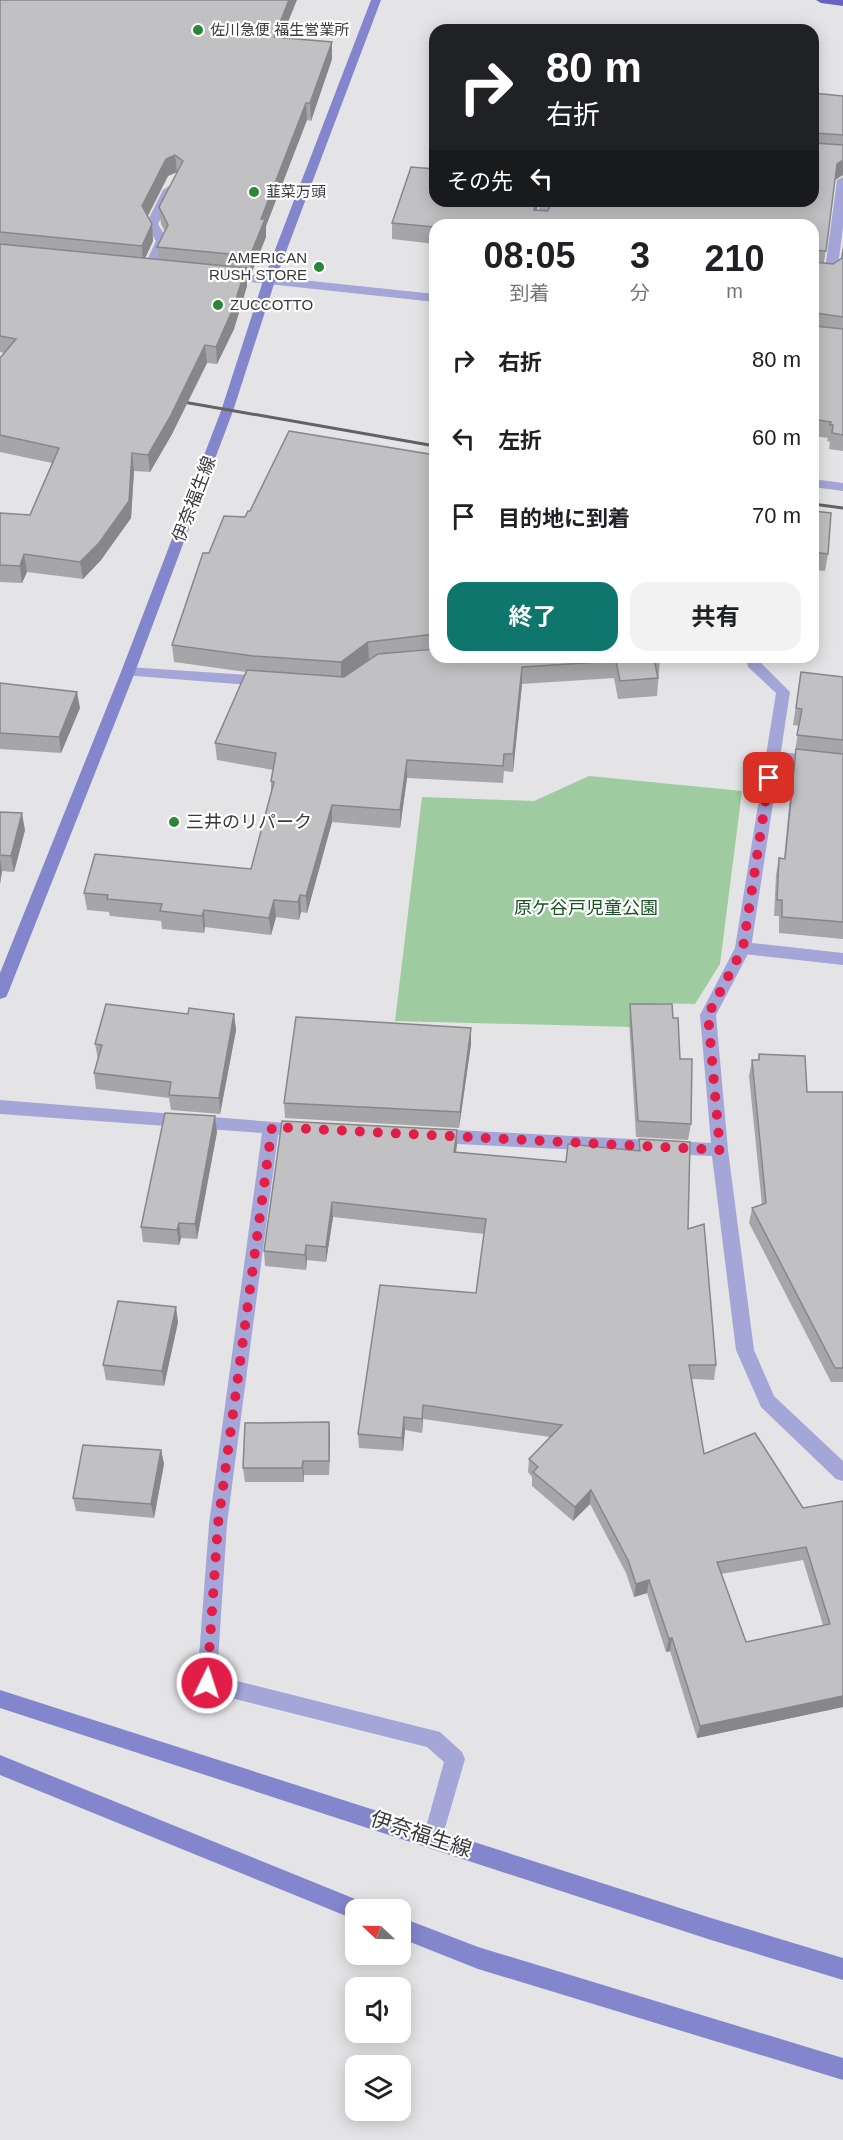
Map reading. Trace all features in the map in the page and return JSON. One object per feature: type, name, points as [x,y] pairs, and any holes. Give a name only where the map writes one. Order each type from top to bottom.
[{"type":"highway","points":[[821,0],[843,3]]},
{"type":"main road","name":"伊奈福生線","points":[[0,991],[128,672],[227,411],[269,281],[376,0]]},
{"type":"main road","name":"伊奈福生線","points":[[0,1699],[711,1929],[843,1969]]},
{"type":"main road","points":[[0,1765],[345,1905]]},
{"type":"main road","points":[[411,1931],[478,1958],[843,2070]]},
{"type":"street","points":[[149,269],[162,242],[152,224],[176,177]]},
{"type":"street","points":[[819,273],[831,274],[843,180]]},
{"type":"street","points":[[209,275],[429,297]]},
{"type":"street","points":[[819,484],[843,487]]},
{"type":"street","points":[[753,663],[783,692],[743,948],[708,1015],[720,1150],[745,1350],[767,1401],[843,1473]]},
{"type":"street","points":[[128,672],[276,682]]},
{"type":"street","points":[[772,756],[843,764]]},
{"type":"street","points":[[743,948],[843,959]]},
{"type":"street","points":[[0,1107],[295,1128]]},
{"type":"street","points":[[272,1127],[218,1524],[207,1683],[433,1739],[455,1759],[433,1838]]},
{"type":"street","points":[[413,1135],[720,1150]]},
{"type":"green space","name":"原ケ谷戸児童公園","points":[[589,776],[742,791],[720,964],[695,1004],[656,1003],[631,1027],[395,1021],[422,797],[534,801]]},
{"type":"building","points":[[0,0],[289,0],[274,37],[332,42],[310,103],[306,103],[261,219],[265,219],[250,256],[157,247],[168,225],[159,207],[183,161],[175,155],[166,159],[142,206],[152,224],[142,246],[0,232]]},
{"type":"building","points":[[819,94],[843,96],[843,135],[819,133]]},
{"type":"building","points":[[819,143],[843,145],[843,160],[837,164],[826,251],[819,250],[819,219],[429,219],[429,226],[392,223],[411,167],[429,168],[429,207],[535,207],[534,210],[548,211],[549,207],[819,207]]},
{"type":"building","points":[[0,244],[246,268],[232,311],[216,347],[205,345],[170,417],[148,455],[132,453],[129,501],[99,543],[80,562],[24,554],[20,566],[0,565],[0,513],[30,515],[59,448],[0,435],[0,358],[16,339],[0,336]]},
{"type":"building","points":[[843,249],[843,317],[819,313],[819,262],[833,264],[842,258]]},
{"type":"building","points":[[819,326],[843,329],[843,435],[832,433],[831,422],[819,420]]},
{"type":"building","points":[[289,431],[429,454],[429,635],[368,642],[341,662],[253,656],[172,645],[203,553],[209,553],[224,516],[245,517]]},
{"type":"building","points":[[819,512],[831,513],[828,554],[819,553]]},
{"type":"building","points":[[429,650],[429,663],[585,663],[522,667],[513,754],[504,754],[503,766],[407,760],[400,810],[332,805],[306,896],[300,895],[298,902],[274,900],[269,918],[204,910],[202,916],[160,911],[162,904],[107,899],[108,895],[84,893],[95,854],[251,869],[274,782],[271,781],[276,753],[215,743],[247,670],[344,677],[378,654]]},
{"type":"building","points":[[616,663],[655,663],[658,678],[620,681]]},
{"type":"building","points":[[801,672],[843,677],[843,740],[797,735],[802,709],[796,708]]},
{"type":"building","points":[[0,683],[77,692],[59,737],[0,733]]},
{"type":"building","points":[[796,749],[843,754],[843,922],[782,917],[782,900],[777,900],[779,858],[785,859]]},
{"type":"building","points":[[0,812],[22,813],[11,856],[0,855]]},
{"type":"building","points":[[106,1004],[188,1014],[189,1008],[234,1014],[219,1098],[169,1095],[171,1082],[94,1073],[102,1045],[95,1044]]},
{"type":"building","points":[[630,1004],[672,1004],[673,1018],[678,1018],[680,1059],[692,1059],[691,1124],[638,1121]]},
{"type":"building","points":[[296,1017],[471,1028],[460,1112],[284,1103]]},
{"type":"building","points":[[759,1054],[805,1056],[807,1092],[843,1092],[843,1368],[835,1368],[752,1208],[766,1203],[752,1060],[759,1060]]},
{"type":"building","points":[[165,1113],[215,1116],[195,1224],[179,1223],[177,1230],[141,1227]]},
{"type":"building","points":[[282,1121],[457,1130],[454,1152],[566,1162],[568,1144],[640,1151],[639,1139],[690,1142],[688,1229],[704,1224],[716,1365],[689,1365],[704,1454],[755,1433],[803,1508],[843,1501],[843,1696],[700,1726],[672,1638],[669,1639],[649,1580],[636,1584],[628,1560],[591,1490],[575,1507],[533,1472],[538,1467],[529,1459],[562,1425],[423,1405],[422,1419],[404,1417],[402,1438],[358,1434],[380,1285],[476,1293],[486,1219],[332,1202],[326,1247],[306,1245],[305,1255],[264,1251]],"holes":[[[806,1547],[830,1624],[746,1642],[717,1562]]]},
{"type":"building","points":[[118,1301],[176,1307],[162,1371],[103,1365]]},
{"type":"building","points":[[329,1422],[329,1461],[303,1461],[302,1468],[243,1468],[245,1423]]},
{"type":"building","points":[[83,1445],[161,1450],[151,1504],[73,1498]]},
{"type":"railway","points":[[172,400],[429,445]]},
{"type":"railway","points":[[819,505],[843,508]]},
{"type":"place","name":"佐川急便 福生営業所","points":[[198,30]]},
{"type":"place","name":"韮菜万頭","points":[[254,192]]},
{"type":"place","name":"AMERICAN RUSH STORE","points":[[319,267]]},
{"type":"place","name":"ZUCCOTTO","points":[[218,305]]},
{"type":"place","name":"三井のリパーク","points":[[174,822]]},
{"type":"route","points":[[207,1683],[218,1524],[272,1127],[720,1150],[708,1015],[743,948],[769,778]]}]
